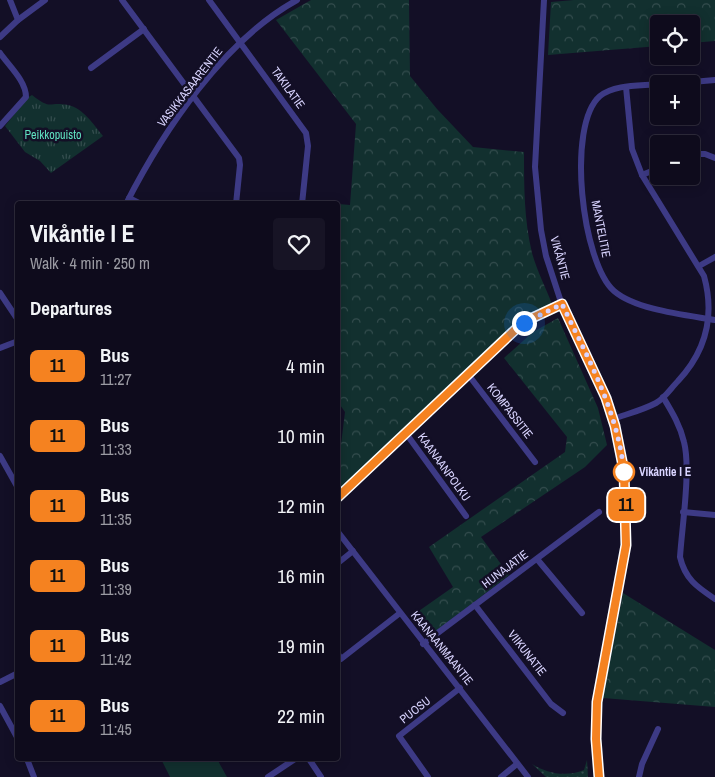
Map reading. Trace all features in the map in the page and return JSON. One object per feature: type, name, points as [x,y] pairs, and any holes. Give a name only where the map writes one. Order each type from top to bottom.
[{"type":"street","points":[[10,0],[18,20]]},
{"type":"street","points":[[0,37],[18,20],[45,0]]},
{"type":"street","points":[[122,0],[240,162],[236,201]]},
{"type":"street","name":"TAKILATIE","points":[[209,0],[306,133],[308,146],[302,201]]},
{"type":"street","name":"VIKÅNTIE","points":[[544,0],[536,124],[536,188],[546,256],[562,304],[599,379],[613,419],[624,471],[626,545],[598,685],[596,739],[599,777]]},
{"type":"street","name":"VASIKKASAARENTIE","points":[[128,201],[150,162],[193,98],[241,43],[294,1]]},
{"type":"street","points":[[91,68],[144,29]]},
{"type":"street","points":[[0,54],[22,83],[26,93],[26,97],[0,126]]},
{"type":"street","points":[[700,81],[715,80]]},
{"type":"street","name":"MANTELITIE","points":[[650,85],[612,90],[600,96],[590,110],[584,130],[582,182],[586,221],[596,264],[608,284],[626,299],[713,320]]},
{"type":"street","points":[[613,419],[652,405],[663,397],[699,355],[713,320],[711,297],[698,266],[642,175],[632,149],[626,87]]},
{"type":"street","points":[[700,154],[715,158]]},
{"type":"street","points":[[642,175],[650,172]]},
{"type":"street","points":[[698,266],[715,257]]},
{"type":"street","points":[[0,293],[15,316]]},
{"type":"street","points":[[340,495],[467,373],[524,323],[562,304]]},
{"type":"street","points":[[0,348],[15,342]]},
{"type":"street","name":"KOMPASSITIE","points":[[467,373],[535,462]]},
{"type":"street","points":[[663,397],[677,421],[685,445],[680,557],[684,571],[698,588],[715,599]]},
{"type":"street","name":"KAANAANPOLKU","points":[[405,432],[466,516]]},
{"type":"street","points":[[0,456],[15,483]]},
{"type":"street","name":"HUNAJATIE","points":[[424,644],[599,512]]},
{"type":"street","points":[[683,512],[715,515]]},
{"type":"street","name":"KAANAANMAANTIE","points":[[340,535],[528,777]]},
{"type":"street","points":[[340,561],[353,551]]},
{"type":"street","points":[[537,559],[582,613]]},
{"type":"street","name":"VIIKUNATIE","points":[[475,605],[552,704],[563,713]]},
{"type":"street","points":[[340,657],[341,659],[400,613]]},
{"type":"street","points":[[0,682],[15,674]]},
{"type":"street","name":"PUOSU","points":[[428,777],[399,736],[460,688]]},
{"type":"street","points":[[0,706],[15,734]]},
{"type":"street","points":[[639,777],[642,764],[658,730]]},
{"type":"street","points":[[29,761],[34,777]]},
{"type":"street","points":[[268,777],[292,761]]},
{"type":"street","points":[[310,761],[321,777]]},
{"type":"street","points":[[500,777],[517,764]]},
{"type":"green space","points":[[311,0],[409,0],[410,76],[437,109],[473,147],[524,152],[525,203],[529,241],[536,266],[552,304],[529,314],[340,490],[340,453],[345,412],[340,405],[340,204],[350,205],[356,124],[276,20]]},
{"type":"green space","points":[[574,0],[715,0],[715,41],[700,42],[700,15],[650,15],[650,47],[548,55],[551,2]]},
{"type":"green space","name":"Peikkopuisto","points":[[32,95],[43,103],[68,105],[79,110],[103,136],[51,173],[40,161],[25,152],[5,126],[27,98]]},
{"type":"green space","points":[[558,318],[598,408],[607,445],[585,467],[481,537],[509,575],[433,634],[416,613],[453,587],[429,547],[565,452],[567,437],[504,358],[533,332]]},
{"type":"green space","points":[[623,593],[715,650],[715,707],[603,698]]},
{"type":"green space","points":[[587,760],[588,777],[546,777],[532,764],[544,770],[564,774],[584,770]]},
{"type":"green space","points":[[162,761],[218,761],[227,777],[170,777]]},
{"type":"bus line","name":"11","points":[[340,495],[467,373],[516,329],[530,319],[562,304],[599,379],[615,426],[624,471],[626,545],[598,685],[596,739],[599,777]]},
{"type":"place","name":"Vikåntie I E","points":[[624,472]]},
{"type":"route","points":[[524,323],[562,304],[599,379],[615,426],[624,472]]}]
